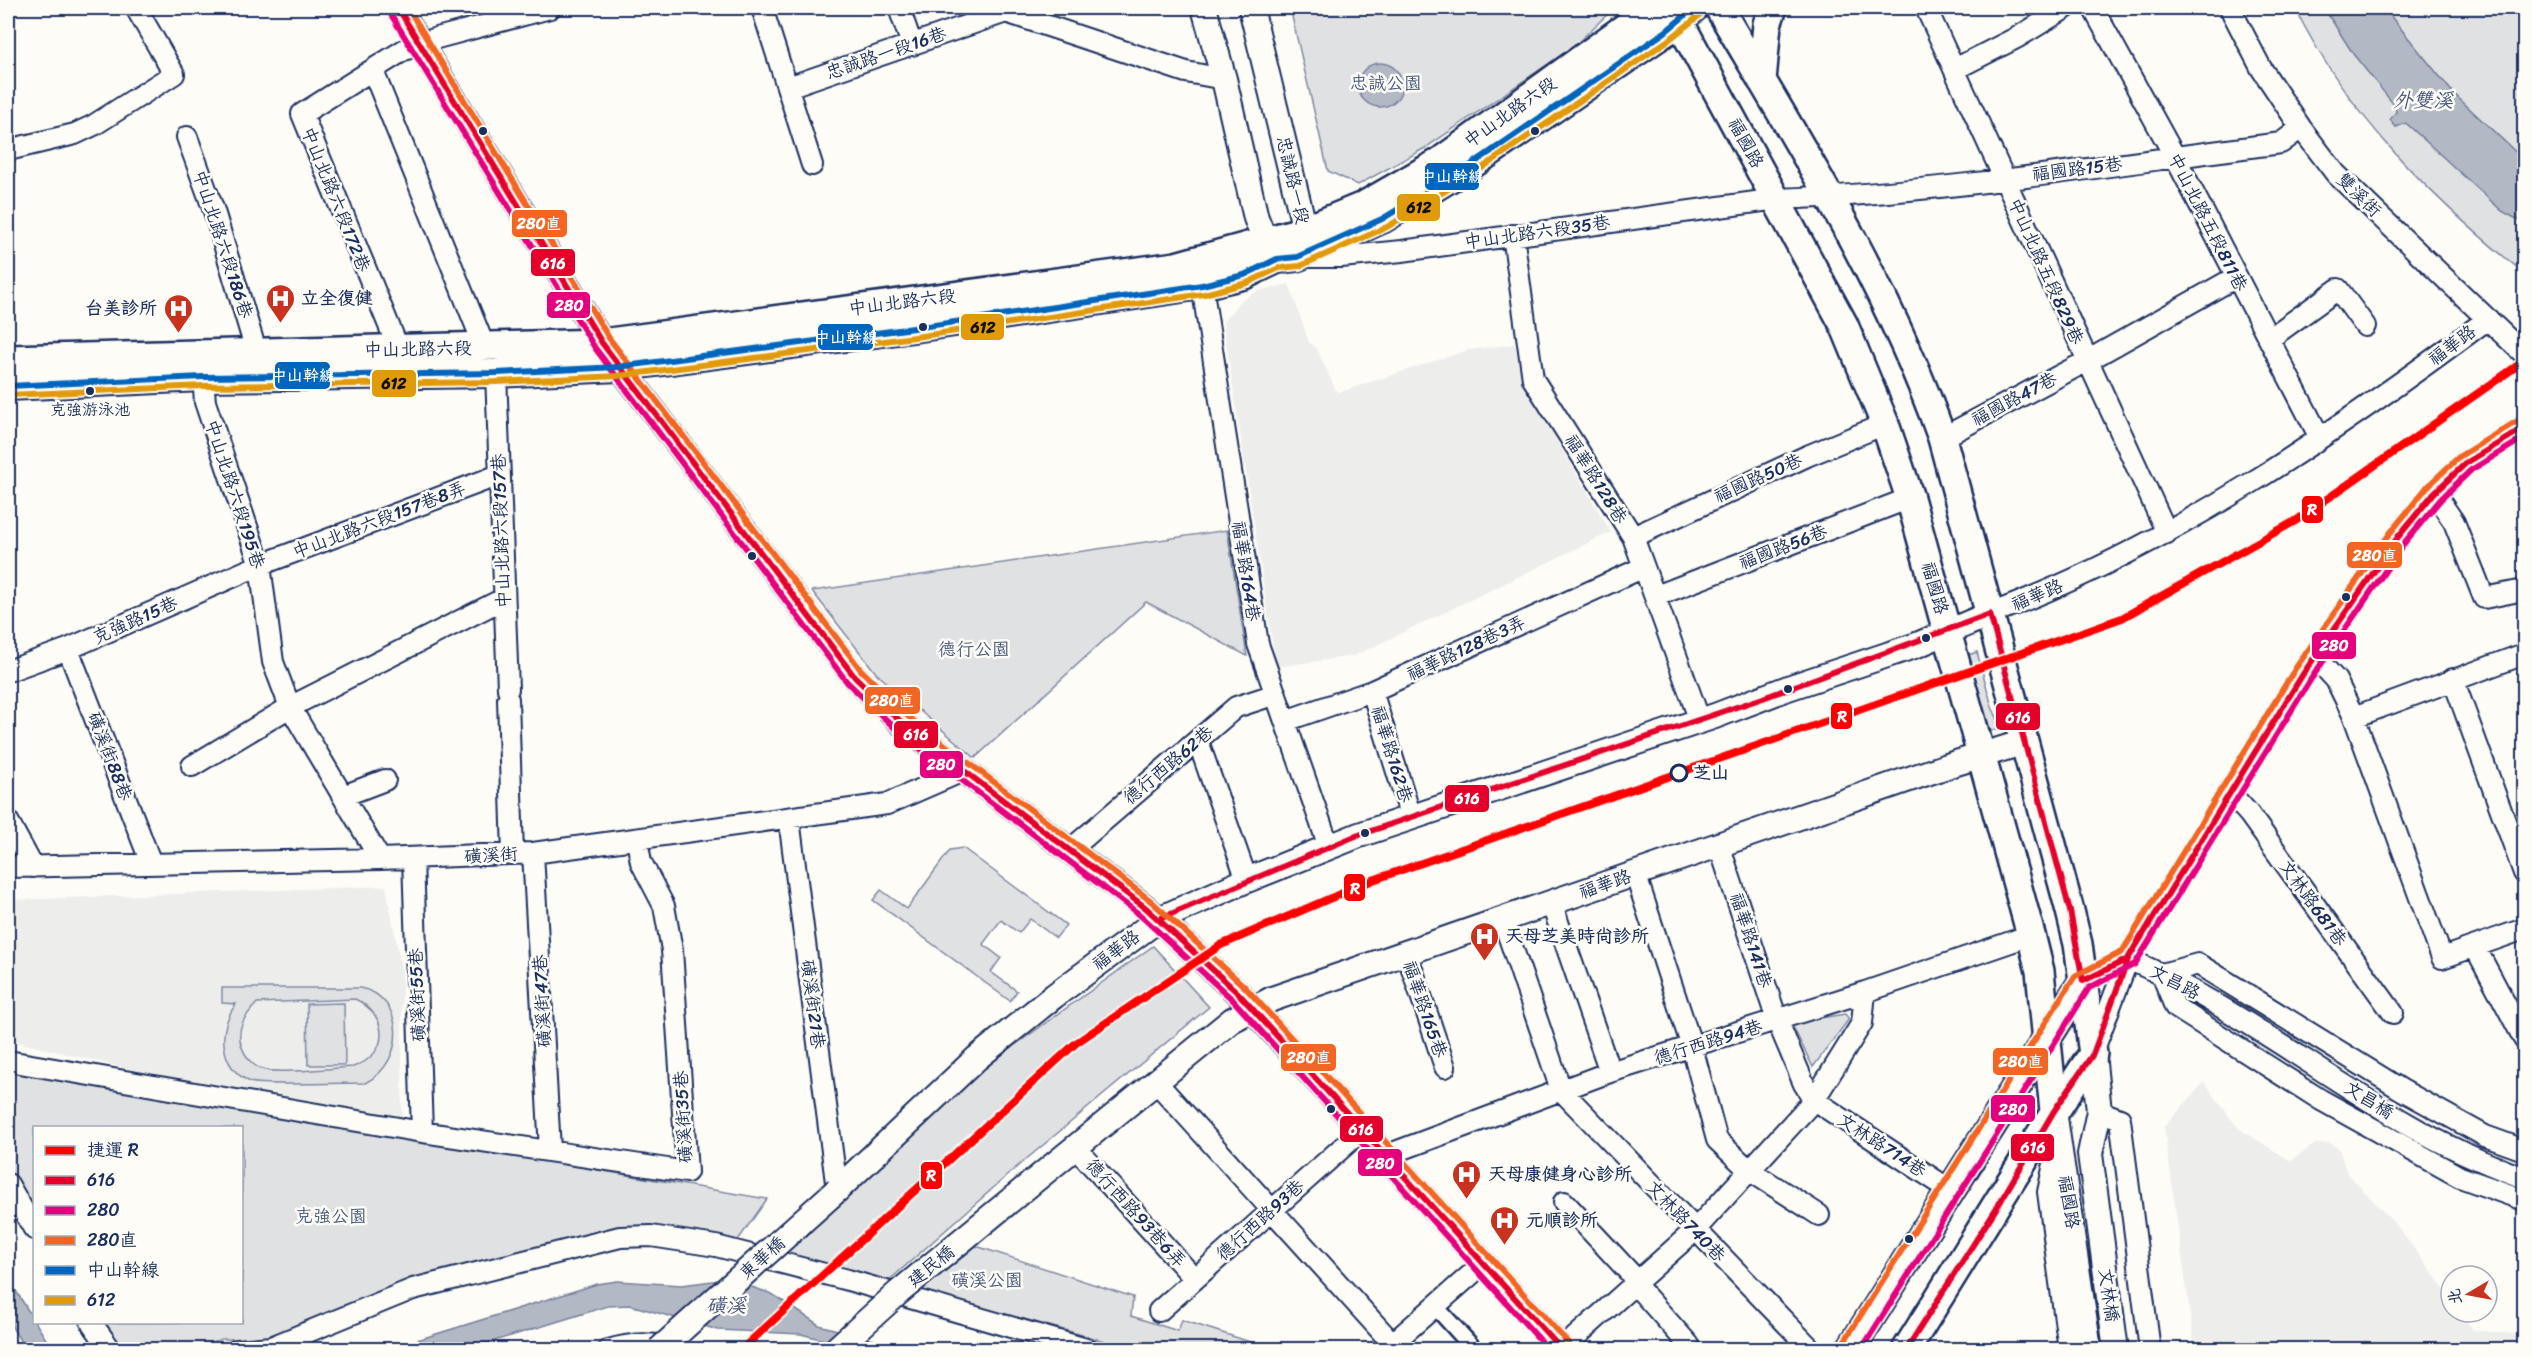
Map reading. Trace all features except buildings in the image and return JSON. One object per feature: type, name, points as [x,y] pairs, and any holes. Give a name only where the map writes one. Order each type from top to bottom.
[{"type":"main road","name":"中山北路六段","points":[[8,386],[202,365],[256,351],[399,350],[602,343],[1148,272],[1266,243],[1363,206],[1438,163],[1652,8]]},
{"type":"main road","name":"福國路","points":[[1720,8],[1888,307],[1920,377],[1942,438],[2070,911],[2083,981],[2092,1054]]},
{"type":"main road","points":[[1762,81],[1767,24],[1773,8]]},
{"type":"main road","name":"中山北路六段","points":[[8,359],[496,373],[618,367],[921,327],[1202,285],[1244,274],[1277,259],[1297,257],[1382,219],[1471,165],[1683,12]]},
{"type":"main road","name":"福國路","points":[[1683,12],[1844,326],[1885,424],[1910,498],[1983,756],[2040,971],[2054,1111]]},
{"type":"main road","points":[[1850,1350],[2083,981]]},
{"type":"main road","points":[[1906,1350],[1999,1204],[2054,1111],[2092,1054]]},
{"type":"street","points":[[8,150],[75,134],[94,125],[174,75],[136,8]]},
{"type":"street","points":[[398,8],[618,367],[854,676],[904,726],[1159,919],[1253,1008],[1562,1349],[1694,1231],[1814,1100],[1862,1023],[1865,992]]},
{"type":"street","points":[[484,348],[373,71],[404,50],[550,8]]},
{"type":"street","points":[[762,8],[812,165]]},
{"type":"street","points":[[899,8],[912,45]]},
{"type":"street","points":[[1204,8],[1224,79],[1256,218],[1266,243]]},
{"type":"street","name":"忠誠路一段","points":[[1251,8],[1305,230],[1297,257],[1266,243]]},
{"type":"street","points":[[1683,12],[1720,8]]},
{"type":"street","name":"中山北路五段829巷","points":[[1926,8],[2167,533]]},
{"type":"street","points":[[1955,69],[2018,37],[2067,8]]},
{"type":"street","name":"中山北路五段811巷","points":[[2094,8],[2175,156],[2320,438]]},
{"type":"street","name":"雙溪街","points":[[2230,8],[2261,69],[2336,174],[2524,354]]},
{"type":"street","name":"忠誠路一段16巷","points":[[788,87],[1006,10],[1186,72],[1224,79]]},
{"type":"street","name":"中山北路六段172巷","points":[[373,71],[302,114],[399,350]]},
{"type":"street","name":"福國路15巷","points":[[1777,199],[1828,197],[2004,178],[2281,143],[2301,128]]},
{"type":"street","name":"中山北路六段186巷","points":[[188,137],[214,211],[256,351]]},
{"type":"street","name":"中山北路六段35巷","points":[[1297,257],[1341,257],[1777,199]]},
{"type":"street","name":"福華路128巷","points":[[1513,235],[1533,379],[1632,537],[1656,596],[1700,721]]},
{"type":"street","name":"福國路47巷","points":[[1942,438],[2087,361],[2236,276]]},
{"type":"street","name":"福華路164巷","points":[[1202,285],[1258,644],[1329,847]]},
{"type":"street","points":[[2269,339],[2338,289],[2366,326]]},
{"type":"street","name":"福華路","points":[[837,1190],[977,1058],[1054,996],[1159,919],[1247,880],[1411,817],[1700,721],[1947,632],[2114,561],[2167,533],[2320,438],[2488,319]]},
{"type":"street","name":"中山北路六段195巷","points":[[202,365],[205,402],[260,565],[273,662],[290,707],[380,860]]},
{"type":"street","name":"中山北路六段157巷","points":[[496,373],[513,854]]},
{"type":"street","name":"福國路50巷","points":[[1632,537],[1807,456],[1885,424]]},
{"type":"street","points":[[2092,1054],[2128,959],[2315,657],[2398,537],[2434,493],[2466,463],[2524,428]]},
{"type":"street","name":"中山北路六段157巷8弄","points":[[260,565],[499,475]]},
{"type":"street","points":[[2434,493],[2454,522],[2484,598],[2489,599],[2524,590]]},
{"type":"street","name":"福國路56巷","points":[[1656,596],[1910,498]]},
{"type":"street","name":"克強路15巷","points":[[8,671],[68,649],[260,565]]},
{"type":"street","name":"福華路128巷3弄","points":[[1285,721],[1372,691],[1644,567]]},
{"type":"street","points":[[192,766],[290,707],[503,599]]},
{"type":"street","name":"磺溪街88巷","points":[[68,649],[151,863]]},
{"type":"street","points":[[2354,717],[2524,654]]},
{"type":"street","points":[[2315,657],[2336,680],[2354,717],[2442,958],[2524,929]]},
{"type":"street","points":[[2453,680],[2524,873]]},
{"type":"street","name":"福華路162巷","points":[[1372,691],[1411,817]]},
{"type":"street","name":"德行西路62巷","points":[[1070,850],[1236,707],[1276,694]]},
{"type":"street","points":[[1198,741],[1247,880]]},
{"type":"street","name":"福華路","points":[[1029,1185],[1232,1020],[1272,999],[1406,951],[2025,742]]},
{"type":"street","name":"磺溪街","points":[[8,867],[380,860],[533,853],[887,804],[964,770]]},
{"type":"street","points":[[343,796],[385,780]]},
{"type":"street","name":"文林路681巷","points":[[2231,794],[2249,814],[2393,1013]]},
{"type":"street","name":"磺溪街21巷","points":[[789,819],[837,1190]]},
{"type":"street","points":[[8,821],[33,867]]},
{"type":"street","name":"磺溪街35巷","points":[[8,1061],[422,1132],[687,1172],[672,950],[664,906],[641,862],[637,840]]},
{"type":"street","name":"福華路141巷","points":[[1719,845],[1777,1020],[1804,1084],[1814,1100]]},
{"type":"street","name":"磺溪街47巷","points":[[533,853],[550,1150]]},
{"type":"street","name":"磺溪街55巷","points":[[412,858],[422,1132]]},
{"type":"street","points":[[1635,873],[1692,1047],[1717,1140],[1749,1170],[1819,1215]]},
{"type":"street","points":[[1551,902],[1610,1072]]},
{"type":"street","name":"文林路740巷","points":[[1503,920],[1561,1090],[1694,1231],[1812,1350]]},
{"type":"street","name":"德行西路94巷","points":[[1387,1155],[1610,1072],[1865,992],[2031,935]]},
{"type":"street","points":[[2475,947],[2524,1039]]},
{"type":"street","name":"福華路165巷","points":[[1406,951],[1444,1067]]},
{"type":"street","points":[[2083,981],[2128,959]]},
{"type":"street","name":"文昌路","points":[[2128,959],[2162,974],[2222,1007]]},
{"type":"street","points":[[2524,1150],[2485,1136],[2402,1090],[2198,964],[2162,974],[2175,1007],[2321,1100],[2460,1177],[2524,1200]]},
{"type":"street","name":"文昌橋","points":[[2222,1007],[2408,1124],[2474,1159],[2524,1178]]},
{"type":"street","name":"福國路","points":[[2092,1054],[2099,1111],[2090,1154],[2102,1241]]},
{"type":"street","points":[[1157,1083],[1272,1210],[1389,1346],[1483,1264]]},
{"type":"street","name":"文林路714巷","points":[[1814,1100],[1950,1190]]},
{"type":"street","name":"福國路","points":[[2054,1111],[2075,1246]]},
{"type":"street","points":[[2099,1111],[2120,1119],[2150,1350]]},
{"type":"street","name":"德行西路93巷","points":[[1159,1311],[1362,1130]]},
{"type":"street","points":[[2058,1144],[2048,1192],[2069,1350]]},
{"type":"street","name":"德行西路93巷6弄","points":[[1076,1148],[1195,1279]]},
{"type":"street","points":[[8,1184],[33,1227]]},
{"type":"street","name":"建民橋","points":[[835,1350],[899,1292],[1029,1185]]},
{"type":"street","name":"東華橋","points":[[659,1350],[837,1190]]},
{"type":"street","points":[[1564,1202],[1631,1274],[1634,1283],[1689,1345]]},
{"type":"street","points":[[237,1350],[271,1347],[413,1289],[620,1237],[651,1236],[716,1246],[848,1280],[1090,1350]]},
{"type":"street","name":"文林橋","points":[[2102,1241],[2116,1350]]},
{"type":"street","name":"文林橋","points":[[2075,1246],[2089,1350]]},
{"type":"street","points":[[1435,1306],[1476,1350]]},
{"type":"street","points":[[92,1324],[111,1350]]},
{"type":"street","points":[[608,1350],[637,1343],[659,1344],[677,1350]]},
{"type":"shaded area","points":[[1289,284],[1309,342],[1317,349],[1337,393],[1468,350],[1515,344],[1523,384],[1611,532],[1354,656],[1276,667],[1223,322],[1239,302],[1257,291]]},
{"type":"shaded area","points":[[386,886],[402,972],[402,1129],[200,1086],[8,1040],[8,900]]},
{"type":"shaded area","points":[[2204,1082],[2238,1128],[2291,1161],[2315,1144],[2330,1143],[2339,1149],[2347,1173],[2398,1227],[2439,1282],[2439,1324],[2469,1324],[2473,1330],[2524,1335],[2524,1349],[2195,1349],[2164,1127]]},
{"type":"green space","name":"忠誠公園","points":[[1290,8],[1614,8],[1573,47],[1425,148],[1358,185],[1328,171]]},
{"type":"green space","points":[[2295,8],[2324,8],[2354,55],[2396,106],[2396,127],[2406,123],[2502,211],[2524,223],[2524,273],[2457,216],[2395,153],[2340,84],[2316,47]]},
{"type":"green space","points":[[2384,8],[2524,8],[2524,160],[2453,93]]},
{"type":"green space","name":"德行公園","points":[[1227,530],[1247,656],[1146,602],[975,758],[876,673],[812,591]]},
{"type":"green space","points":[[1977,652],[1992,707],[2002,728],[1990,731],[1968,655]]},
{"type":"green space","points":[[963,848],[1066,925],[1056,938],[1030,919],[1019,933],[1001,920],[983,944],[1001,958],[991,972],[1017,991],[1010,1001],[873,900],[881,890],[907,909],[950,850]]},
{"type":"green space","points":[[1153,946],[1209,1007],[1018,1166],[885,1284],[784,1255],[948,1093]]},
{"type":"green space","points":[[222,988],[360,988],[375,994],[386,1003],[393,1016],[396,1031],[394,1046],[389,1060],[379,1073],[365,1083],[250,1082],[239,1075],[227,1057],[224,1035],[226,1024],[236,1004],[222,1003]],"holes":[[[355,999],[366,1006],[379,1024],[381,1034],[379,1044],[374,1053],[365,1061],[353,1067],[296,1071],[265,1070],[257,1067],[250,1060],[241,1044],[241,1027],[257,1003]]]},
{"type":"green space","points":[[344,1003],[345,1065],[308,1065],[307,1004]]},
{"type":"green space","points":[[1845,1014],[1849,1019],[1813,1067],[1791,1023]]},
{"type":"green space","name":"克強公園","points":[[8,1069],[767,1199],[736,1243],[629,1227],[272,1339],[222,1339],[189,1349],[120,1350],[103,1324],[243,1324],[243,1126],[33,1126],[33,1211],[8,1169]]},
{"type":"green space","name":"磺溪公園","points":[[976,1246],[1133,1297],[1131,1316],[1178,1331],[1182,1320],[1272,1349],[1134,1349],[920,1291]]},
{"type":"water","name":"外雙溪","points":[[2324,8],[2384,8],[2453,93],[2524,160],[2524,223],[2502,211],[2406,123],[2396,127],[2390,120],[2396,112],[2395,106],[2354,55]]},
{"type":"water","points":[[1380,63],[1396,69],[1402,85],[1396,101],[1380,107],[1364,101],[1358,85],[1364,69]]},
{"type":"water","points":[[8,1278],[33,1318],[33,1324],[37,1324],[52,1349],[25,1349],[8,1320]]},
{"type":"water","name":"磺溪","points":[[728,1279],[772,1294],[819,1325],[907,1349],[859,1349],[801,1334],[718,1330],[630,1305],[608,1306],[468,1349],[385,1350],[597,1284],[617,1281],[682,1285]]},
{"type":"metro line","name":"R","points":[[741,1350],[1076,1043],[1221,945],[1373,880],[2122,618],[2297,520],[2524,361]]},
{"type":"transit line","name":"616","points":[[398,8],[602,343],[854,676],[906,727],[1146,908],[1239,994],[1562,1350]]},
{"type":"transit line","name":"280直","points":[[408,8],[609,338],[861,670],[912,720],[1151,901],[1245,987],[1569,1344]]},
{"type":"transit line","name":"中山幹線","points":[[8,386],[203,377],[496,373],[618,367],[921,327],[1202,285],[1244,275],[1277,259],[1297,257],[1382,219],[1471,165],[1665,32],[1694,8]]},
{"type":"transit line","name":"280","points":[[390,13],[595,348],[847,682],[901,734],[1140,915],[1233,1000],[1549,1350]]},
{"type":"transit line","name":"612","points":[[8,395],[203,386],[496,382],[618,376],[922,336],[1204,294],[1247,283],[1279,268],[1300,266],[1387,227],[1476,172],[1670,39],[1700,15]]},
{"type":"transit line","name":"280直","points":[[1842,1345],[2075,976],[2122,952],[2295,669],[2391,532],[2427,487],[2460,456],[2519,420]]},
{"type":"transit line","name":"616","points":[[1159,919],[1353,837],[1763,698],[1990,614],[2070,911],[2083,981],[2128,959],[2303,674],[2398,537],[2434,493],[2466,463],[2524,428]]},
{"type":"transit line","name":"280","points":[[1861,1350],[2089,988],[2135,964],[2311,679],[2405,542],[2441,499],[2471,470],[2524,438]]},
{"type":"transit line","name":"616","points":[[1906,1350],[1999,1204],[2054,1111],[2093,1054],[2128,959],[2141,936]]},
{"type":"place","name":"立全復健","points":[[280,324]]},
{"type":"place","name":"台美診所","points":[[178,334]]},
{"type":"place","name":"克強游泳池","points":[[90,391]]},
{"type":"place","name":"芝山","points":[[1679,773]]},
{"type":"place","name":"天母芝美時尚診所","points":[[1484,962]]},
{"type":"place","name":"天母康健身心診所","points":[[1467,1200]]},
{"type":"place","name":"元順診所","points":[[1505,1246]]}]
